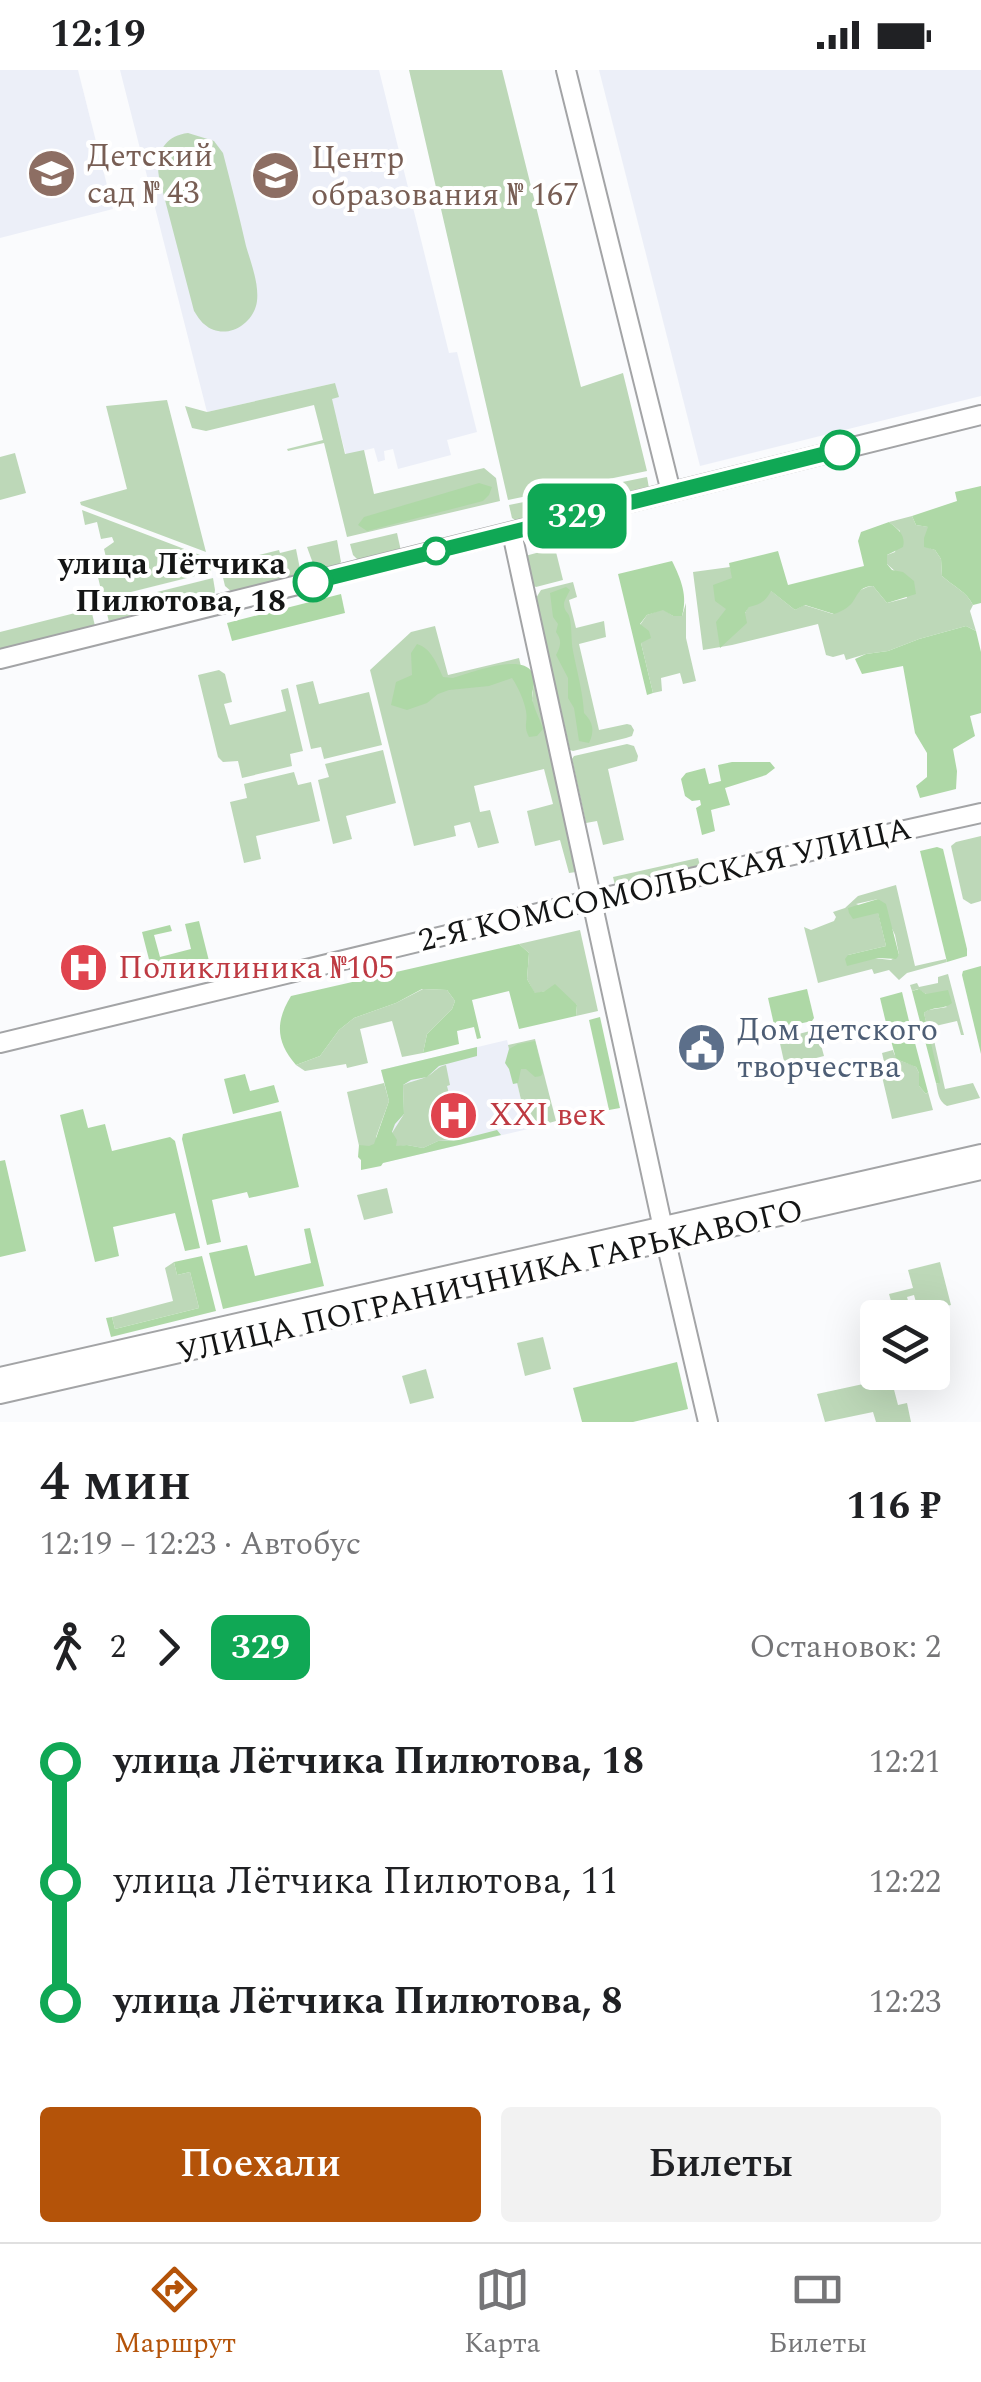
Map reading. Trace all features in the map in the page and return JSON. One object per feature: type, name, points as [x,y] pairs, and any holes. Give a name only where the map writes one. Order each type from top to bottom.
[{"type":"street","points":[[566,70],[671,492]]},
{"type":"street","points":[[0,658],[981,415]]},
{"type":"street","points":[[512,533],[708,1422]]},
{"type":"street","name":"2-Я КОМСОМОЛЬСКАЯ УЛИЦА","points":[[0,1043],[592,900],[981,814]]},
{"type":"street","name":"УЛИЦА ПОГРАНИЧНИКА ГАРЬКАВОГО","points":[[0,1394],[981,1154]]},
{"type":"street","name":"УЛИЦА ПОГРАНИЧНИКА ГАРЬКАВОГО","points":[[0,1378],[664,1234],[981,1170]]},
{"type":"shaded area","name":"Детский сад № 43","points":[[0,70],[78,70],[113,209],[0,238]]},
{"type":"shaded area","name":"Центр образования № 167","points":[[120,70],[379,70],[449,353],[457,352],[477,432],[447,440],[451,455],[398,469],[393,449],[384,451],[385,460],[378,462],[374,448],[346,455],[331,399],[335,383],[207,412]]},
{"type":"shaded area","points":[[599,70],[981,70],[981,396],[700,466]]},
{"type":"shaded area","name":"XXI век","points":[[507,1040],[528,1129],[382,1163],[389,1101],[381,1070]]},
{"type":"green space","points":[[409,70],[502,70],[581,387],[623,373],[647,471],[508,500]]},
{"type":"green space","points":[[188,133],[214,141],[223,153],[256,280],[255,310],[244,324],[229,331],[212,329],[194,311],[159,177],[158,161],[163,148],[173,138]]},
{"type":"green space","points":[[335,383],[339,397],[332,399],[345,454],[364,450],[374,494],[484,468],[496,478],[500,501],[347,537],[324,443],[287,449],[323,440],[314,405],[206,431],[192,428],[185,406],[207,412]]},
{"type":"green space","points":[[167,400],[206,552],[80,502],[127,489],[106,406]]},
{"type":"green space","points":[[15,453],[26,493],[0,500],[0,457]]},
{"type":"green space","points":[[647,477],[649,488],[518,522],[512,518],[509,505]]},
{"type":"green space","points":[[479,483],[492,487],[483,501],[367,531],[358,525],[364,517]]},
{"type":"green space","points":[[981,486],[981,603],[973,605],[942,576],[941,559],[935,550],[924,547],[928,527],[916,525],[912,516],[957,501],[955,492]]},
{"type":"green space","points":[[82,510],[208,558],[211,572],[103,599],[98,577],[110,574],[104,549],[114,542],[112,537],[101,539],[97,522],[85,525]]},
{"type":"green space","points":[[912,516],[916,525],[929,527],[924,546],[935,550],[941,559],[942,576],[973,605],[970,611],[976,631],[966,626],[846,660],[844,654],[826,655],[818,624],[703,650],[693,572],[730,567],[745,613],[770,590],[795,610],[804,605],[833,614],[867,587],[873,586],[887,603],[907,598],[897,573],[887,564],[887,555],[895,552],[900,531],[889,522]]},
{"type":"green space","points":[[889,522],[904,543],[887,555],[887,564],[914,581],[916,594],[887,603],[873,586],[868,587],[848,607],[834,614],[805,605],[795,610],[771,591],[762,602],[749,607],[745,613],[747,623],[720,648],[716,622],[726,609],[715,601],[713,585],[732,578],[729,563],[778,551],[788,585],[864,566],[858,541],[861,532]]},
{"type":"green space","points":[[397,533],[401,551],[359,561],[353,555],[350,544]]},
{"type":"green space","points":[[337,540],[341,562],[315,569],[307,547]]},
{"type":"green space","points":[[555,548],[563,580],[532,585],[525,556]]},
{"type":"green space","points":[[296,549],[300,569],[296,576],[232,592],[225,586],[220,565]]},
{"type":"green space","points":[[672,561],[683,588],[684,609],[682,616],[663,610],[647,615],[640,624],[651,638],[641,643],[653,693],[647,695],[618,574]]},
{"type":"green space","points":[[213,578],[214,596],[109,622],[105,605]]},
{"type":"green space","points":[[573,582],[577,597],[569,600],[576,628],[604,621],[606,637],[579,644],[599,730],[627,724],[634,730],[632,736],[573,751],[536,598],[541,590]]},
{"type":"green space","points":[[566,587],[570,590],[564,607],[570,619],[584,713],[592,727],[589,743],[579,741],[574,708],[568,698],[568,678],[556,655],[560,640],[550,593]]},
{"type":"green space","points":[[341,594],[345,613],[232,641],[227,623]]},
{"type":"green space","points":[[686,603],[686,638],[696,681],[683,684],[680,673],[661,678],[662,691],[653,693],[640,625],[647,615],[663,609],[673,616],[682,616]]},
{"type":"green space","points":[[91,609],[95,626],[0,650],[0,632]]},
{"type":"green space","points":[[435,626],[448,675],[519,658],[537,735],[534,681],[576,872],[569,873],[560,840],[535,846],[527,811],[553,804],[544,769],[474,786],[480,812],[490,810],[499,843],[478,848],[470,822],[454,826],[456,836],[414,846],[370,670],[411,632]]},
{"type":"green space","points":[[966,626],[976,631],[981,652],[981,713],[970,716],[975,736],[953,749],[956,789],[920,798],[916,786],[927,777],[927,753],[915,733],[903,666],[862,674],[855,659]]},
{"type":"green space","points":[[417,644],[430,653],[443,677],[507,664],[526,667],[533,675],[533,701],[543,729],[537,736],[529,737],[525,707],[512,678],[489,686],[449,690],[407,710],[391,705],[396,682],[412,675],[411,653]]},
{"type":"green space","points":[[219,670],[225,674],[232,702],[224,704],[230,725],[286,711],[281,690],[288,688],[303,751],[290,754],[292,766],[242,778],[238,761],[223,762],[218,757],[198,675]]},
{"type":"green space","points":[[313,681],[319,704],[369,692],[382,745],[324,759],[321,747],[311,749],[296,685]]},
{"type":"green space","points":[[627,744],[634,746],[637,761],[608,769],[624,840],[603,845],[597,821],[586,823],[572,759]]},
{"type":"green space","points":[[383,750],[396,803],[346,816],[352,839],[333,844],[318,780],[329,777],[325,764]]},
{"type":"green space","points":[[770,762],[775,768],[766,775],[725,788],[730,805],[711,810],[715,831],[702,835],[696,808],[701,805],[700,800],[692,801],[685,796],[681,779],[686,773],[705,768],[709,784],[721,781],[718,765]]},
{"type":"green space","points":[[294,772],[298,785],[311,782],[320,821],[256,836],[261,859],[244,863],[230,802],[247,798],[244,784]]},
{"type":"green space","points":[[981,836],[981,901],[971,904],[963,899],[951,846]]},
{"type":"green space","points":[[943,849],[967,949],[967,956],[947,962],[920,851]]},
{"type":"green space","points":[[698,858],[701,869],[616,889],[613,877]]},
{"type":"green space","points":[[896,885],[915,966],[946,959],[947,962],[907,973],[899,980],[889,970],[874,974],[872,969],[818,983],[804,927],[811,930],[834,921],[833,912],[845,908],[858,896]],"holes":[[[878,899],[895,935],[899,955],[891,960],[848,955],[886,946],[878,912],[856,904]]]},
{"type":"green space","points":[[878,899],[886,904],[899,955],[896,959],[878,958],[847,966],[848,955],[886,946],[878,913],[853,919],[848,908]]},
{"type":"green space","points":[[199,921],[210,965],[154,979],[142,932],[170,925],[172,931],[154,935],[160,957],[191,949],[185,924]]},
{"type":"green space","points":[[580,930],[598,1011],[576,1016],[577,1005],[545,991],[535,994],[527,979],[529,953],[519,944]]},
{"type":"green space","points":[[519,944],[529,953],[527,979],[535,993],[555,984],[577,1005],[576,1016],[519,1029],[509,991],[472,1000],[481,1038],[477,1039],[474,1027],[457,1031],[459,1044],[423,1053],[427,1034],[455,1001],[447,990],[422,989],[354,1018],[339,1030],[320,1056],[296,1065],[281,1040],[280,1023],[291,996]]},
{"type":"green space","points":[[981,966],[981,1054],[962,975],[963,971]]},
{"type":"green space","points":[[948,974],[964,1035],[957,1021],[931,1027],[945,1089],[973,1083],[980,1098],[947,1106],[938,1093],[924,1013],[947,1007],[918,989],[912,991],[910,985],[938,983],[938,977]]},
{"type":"green space","points":[[423,989],[447,990],[455,1001],[427,1034],[423,1053],[402,1057],[392,1021],[360,1029],[368,1063],[305,1071],[296,1065],[320,1056],[339,1030],[354,1018]]},
{"type":"green space","points":[[807,989],[812,1021],[775,1029],[768,998]]},
{"type":"green space","points":[[919,989],[926,994],[948,990],[952,1003],[924,1013],[939,1084],[912,991]]},
{"type":"green space","points":[[902,992],[909,1021],[887,1027],[880,998]]},
{"type":"green space","points":[[600,1017],[620,1108],[609,1110],[589,1020]]},
{"type":"green space","points":[[911,1028],[926,1094],[919,1086],[916,1067],[896,1059],[889,1033]]},
{"type":"green space","points":[[817,1030],[824,1056],[785,1066],[779,1039]]},
{"type":"green space","points":[[535,1039],[556,1121],[528,1129],[508,1045]]},
{"type":"green space","points":[[535,1041],[543,1073],[535,1077],[521,1069],[518,1083],[513,1084],[505,1063],[509,1049]]},
{"type":"green space","points":[[477,1047],[477,1056],[439,1066],[427,1077],[403,1085],[404,1114],[392,1132],[396,1146],[423,1148],[438,1141],[497,1130],[501,1135],[361,1170],[359,1145],[374,1144],[389,1101],[381,1070]]},
{"type":"green space","points":[[893,1050],[899,1060],[916,1067],[919,1086],[928,1092],[933,1110],[892,1119],[880,1068],[885,1066],[882,1053]]},
{"type":"green space","points":[[446,1065],[450,1085],[447,1086],[464,1139],[438,1141],[423,1148],[395,1147],[392,1133],[404,1114],[403,1085]]},
{"type":"green space","points":[[245,1074],[250,1091],[274,1085],[279,1102],[233,1114],[224,1079]]},
{"type":"green space","points":[[384,1083],[389,1101],[376,1137],[382,1163],[364,1168],[347,1092]]},
{"type":"green space","points":[[83,1109],[88,1128],[105,1124],[112,1151],[170,1137],[175,1141],[200,1248],[185,1251],[175,1213],[113,1227],[119,1256],[95,1262],[60,1115]]},
{"type":"green space","points":[[281,1111],[299,1187],[249,1198],[247,1192],[212,1200],[221,1242],[207,1245],[183,1134]]},
{"type":"green space","points":[[5,1160],[26,1251],[0,1257],[0,1161]]},
{"type":"green space","points":[[387,1188],[393,1213],[364,1220],[357,1195]]},
{"type":"green space","points":[[310,1228],[324,1286],[223,1309],[209,1253],[247,1245],[255,1276],[311,1263],[304,1229]]},
{"type":"green space","points":[[202,1256],[216,1311],[111,1337],[106,1318],[112,1317],[115,1329],[199,1308],[190,1272],[177,1275],[174,1262]]},
{"type":"green space","points":[[174,1262],[177,1275],[190,1272],[199,1308],[115,1329],[112,1317],[173,1301],[165,1268]]},
{"type":"green space","points":[[940,1262],[950,1300],[915,1300],[914,1295],[908,1300],[891,1300],[889,1294],[913,1288],[908,1270]]},
{"type":"green space","points":[[543,1337],[551,1369],[525,1376],[517,1343]]},
{"type":"green space","points":[[677,1362],[688,1409],[633,1422],[582,1422],[573,1388]]},
{"type":"green space","points":[[426,1369],[434,1398],[410,1404],[402,1376]]},
{"type":"green space","points":[[860,1385],[860,1390],[894,1390],[898,1405],[907,1403],[911,1422],[876,1422],[873,1412],[825,1422],[817,1394]]},
{"type":"bus line","name":"329","points":[[313,582],[840,450]]},
{"type":"place","name":"Детский сад № 43","points":[[52,174]]},
{"type":"place","name":"Центр образования № 167","points":[[276,176]]},
{"type":"place","name":"улица Лётчика Пилютова, 18","points":[[313,582]]},
{"type":"place","name":"Поликлиника №105","points":[[83,968]]},
{"type":"place","name":"Дом детского творчества","points":[[702,1048]]},
{"type":"place","name":"XXI век","points":[[454,1115]]}]
